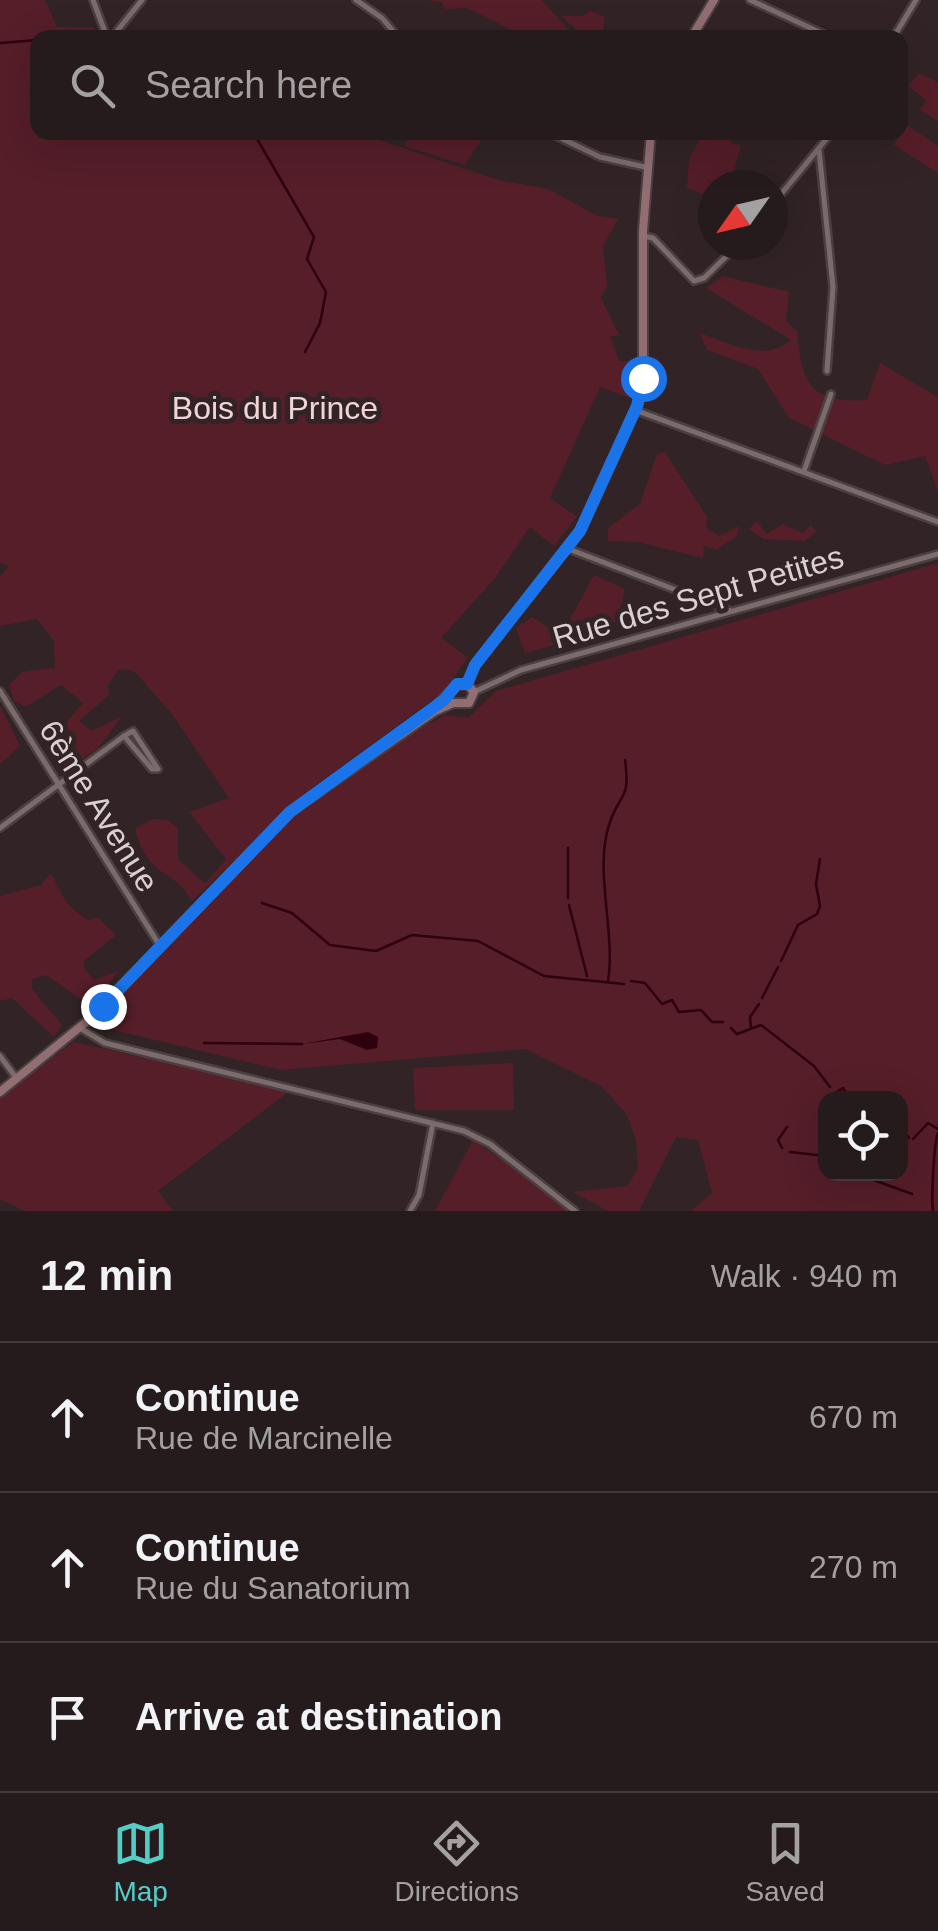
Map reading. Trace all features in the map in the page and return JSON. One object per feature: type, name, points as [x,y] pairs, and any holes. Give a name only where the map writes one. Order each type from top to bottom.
[{"type":"street","points":[[93,0],[104,30]]},
{"type":"street","points":[[120,30],[142,0]]},
{"type":"street","points":[[356,0],[390,30]]},
{"type":"street","points":[[696,30],[714,0]]},
{"type":"street","points":[[750,0],[815,30]]},
{"type":"street","points":[[898,30],[917,1]]},
{"type":"street","points":[[565,140],[600,157],[645,168]]},
{"type":"street","points":[[467,684],[475,665],[580,531],[635,410],[643,380],[643,236],[649,140]]},
{"type":"street","points":[[788,186],[826,140]]},
{"type":"street","points":[[819,150],[834,287],[827,371]]},
{"type":"street","points":[[643,236],[654,238],[694,281],[704,278],[723,260]]},
{"type":"street","points":[[804,472],[830,394]]},
{"type":"street","points":[[635,410],[938,522]]},
{"type":"street","points":[[566,548],[732,612]]},
{"type":"street","name":"Rue des Sept Petites","points":[[474,692],[521,670],[938,554]]},
{"type":"street","points":[[0,1092],[80,1028],[272,828],[453,698],[457,684],[467,684],[474,692],[469,704],[453,698]]},
{"type":"street","name":"6ème Avenue","points":[[0,691],[160,946]]},
{"type":"street","points":[[0,828],[59,783],[124,736],[133,730],[158,769],[152,768],[124,736]]},
{"type":"street","points":[[80,1028],[105,1043],[434,1122],[490,1144],[574,1211]]},
{"type":"street","points":[[0,1056],[17,1078]]},
{"type":"street","points":[[410,1211],[418,1195],[434,1122]]},
{"type":"green space","name":"Bois du Prince","points":[[0,0],[45,0],[57,27],[95,30],[30,30],[30,140],[380,140],[498,180],[548,189],[598,216],[618,219],[603,246],[607,286],[601,298],[619,335],[610,337],[619,361],[634,361],[635,379],[627,397],[600,387],[550,498],[577,517],[554,546],[530,527],[495,578],[441,638],[468,658],[442,693],[308,791],[192,901],[177,882],[153,865],[135,828],[153,819],[168,820],[178,829],[178,859],[205,884],[226,859],[189,812],[229,798],[172,714],[134,671],[119,669],[107,686],[110,694],[79,721],[92,731],[122,716],[98,748],[61,774],[46,746],[83,703],[61,685],[26,707],[14,701],[9,685],[22,672],[55,668],[54,641],[37,619],[0,626],[0,577],[9,566],[0,563]]},
{"type":"green space","points":[[426,0],[541,0],[569,30],[512,30],[467,8],[445,9],[442,2]]},
{"type":"green space","points":[[590,11],[605,17],[603,30],[577,30],[561,16],[582,16]]},
{"type":"green space","points":[[919,73],[938,82],[938,121],[920,110],[926,100],[908,86]]},
{"type":"green space","points":[[908,126],[938,146],[938,173],[894,145],[897,140],[908,140]]},
{"type":"green space","points":[[408,140],[481,140],[465,165],[404,146]]},
{"type":"green space","points":[[700,140],[730,140],[741,145],[734,170],[698,170],[698,192],[687,188],[689,159]]},
{"type":"green space","points":[[723,276],[789,292],[786,321],[797,331],[801,363],[812,386],[820,393],[832,398],[867,400],[880,363],[938,397],[938,491],[925,456],[885,465],[789,418],[758,369],[707,350],[700,333],[759,351],[781,347],[791,340],[706,288]]},
{"type":"green space","points":[[665,452],[707,517],[706,528],[719,536],[740,526],[736,537],[716,550],[704,545],[703,558],[638,542],[608,541],[608,528],[640,504],[657,454]]},
{"type":"green space","points":[[757,521],[766,534],[783,524],[802,533],[811,525],[816,531],[805,541],[764,539],[749,529]]},
{"type":"green space","points":[[938,563],[938,1211],[691,1211],[712,1193],[698,1140],[676,1137],[639,1211],[608,1211],[573,1192],[627,1186],[638,1169],[636,1141],[626,1113],[601,1086],[525,1049],[281,1070],[109,1029],[98,1022],[109,1003],[288,818],[377,753],[445,715],[468,718],[496,691]]},
{"type":"green space","points":[[594,575],[625,589],[617,623],[581,621],[566,630],[554,645],[525,653],[516,628],[532,617],[552,630],[570,619]]},
{"type":"green space","points":[[0,706],[20,746],[0,764]]},
{"type":"green space","points":[[51,873],[73,909],[88,920],[98,918],[116,935],[84,961],[84,968],[94,980],[118,971],[96,1003],[86,1003],[46,975],[32,979],[32,989],[62,1025],[54,1037],[12,998],[0,1001],[0,896],[41,885]]},
{"type":"green space","points":[[73,1042],[291,1090],[158,1191],[173,1211],[25,1211],[0,1199],[0,1098]]},
{"type":"green space","points":[[513,1063],[514,1110],[415,1110],[413,1068]]},
{"type":"green space","points":[[473,1140],[575,1211],[435,1211]]},
{"type":"shaded area","points":[[368,1032],[378,1037],[377,1048],[367,1050],[340,1039],[302,1044]]},
{"type":"waterway","points":[[0,43],[30,41]]},
{"type":"waterway","points":[[258,140],[314,237],[307,259],[326,292],[320,323],[305,352]]},
{"type":"waterway","points":[[608,981],[605,843],[625,790],[625,760]]},
{"type":"waterway","points":[[568,848],[568,898]]},
{"type":"waterway","points":[[781,961],[798,925],[817,914],[820,859]]},
{"type":"waterway","points":[[262,903],[292,913],[330,945],[376,951],[412,935],[478,941],[544,976],[624,984]]},
{"type":"waterway","points":[[569,905],[587,976]]},
{"type":"waterway","points":[[762,998],[778,967]]},
{"type":"waterway","points":[[631,981],[645,983],[662,1004],[672,1000],[679,1012],[701,1010],[712,1022],[723,1022]]},
{"type":"waterway","points":[[751,1029],[750,1017],[759,1004]]},
{"type":"waterway","points":[[731,1028],[737,1034],[761,1025],[814,1066],[830,1087]]},
{"type":"waterway","points":[[204,1043],[302,1044]]},
{"type":"waterway","points":[[838,1091],[845,1091]]},
{"type":"waterway","points":[[913,1139],[928,1123],[938,1129]]},
{"type":"waterway","points":[[782,1148],[778,1140],[787,1127]]},
{"type":"waterway","points":[[933,1211],[938,1133]]},
{"type":"waterway","points":[[790,1152],[818,1155]]},
{"type":"waterway","points":[[876,1181],[912,1194]]},
{"type":"route","points":[[103,1006],[290,812],[452,694],[457,684],[467,684],[475,665],[580,531],[637,406],[643,378]]}]
